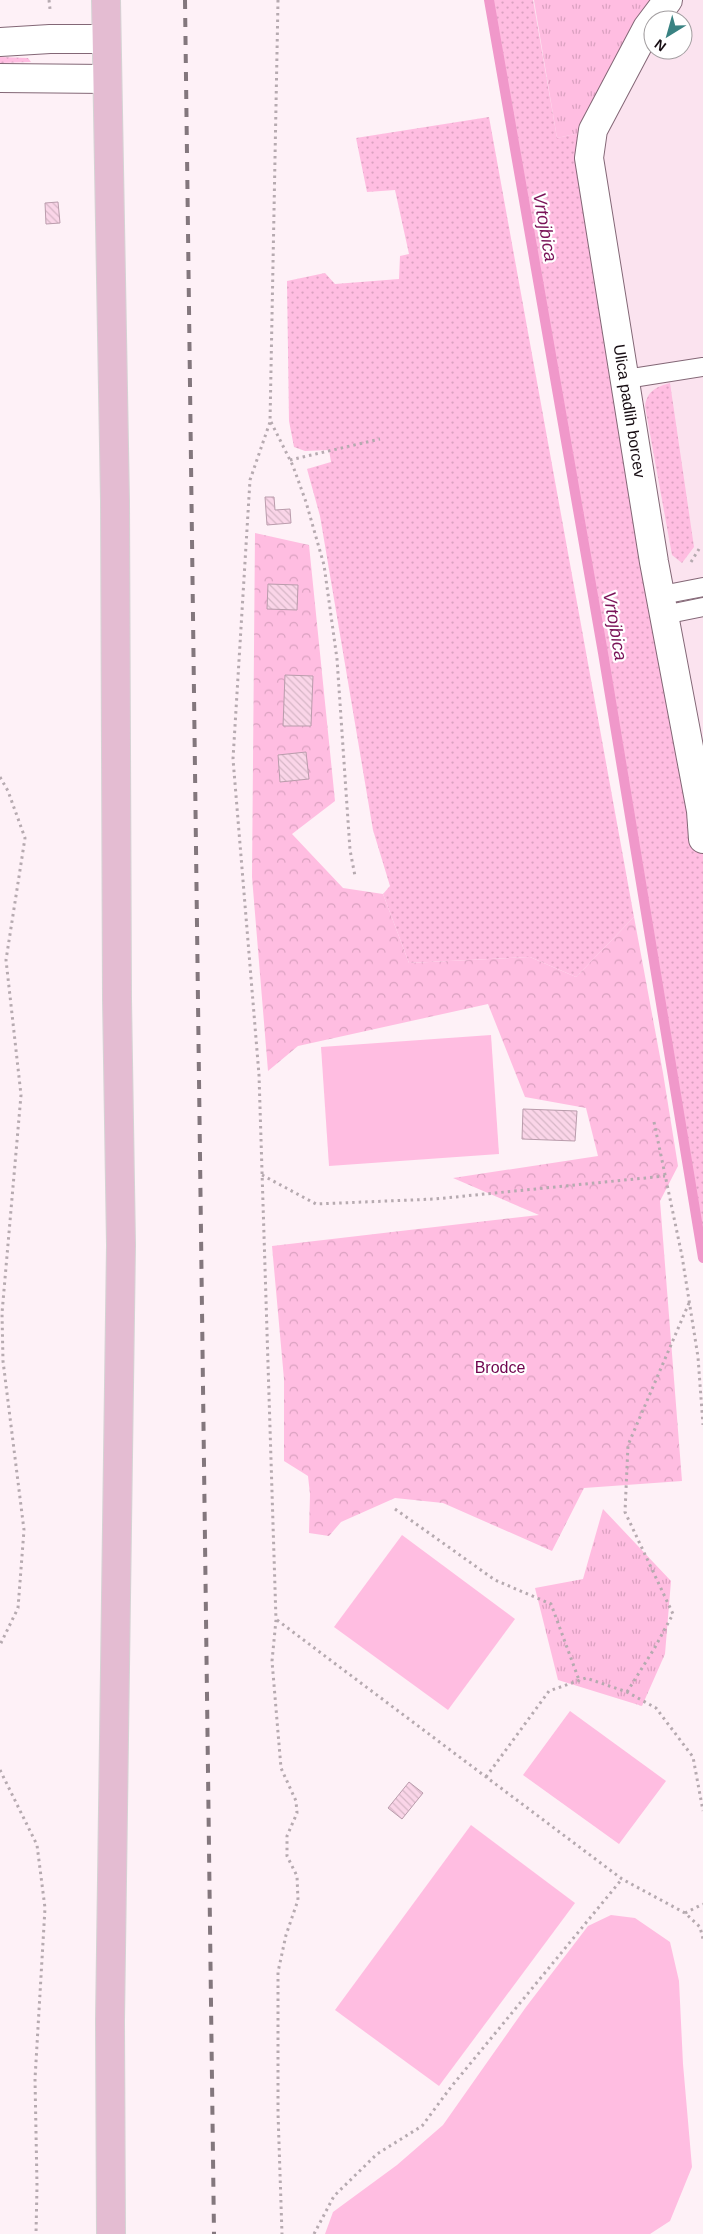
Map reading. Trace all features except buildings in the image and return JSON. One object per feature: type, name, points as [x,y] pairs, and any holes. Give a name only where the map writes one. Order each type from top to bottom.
[{"type":"main road","points":[[106,0],[115,501],[117,999],[121,1245],[110,2021],[110,2234]]},
{"type":"street","name":"Ulica padlih borcev","points":[[668,0],[647,28],[593,130],[589,158],[654,562],[701,811],[703,839]]},
{"type":"street","points":[[0,42],[106,39]]},
{"type":"street","points":[[0,78],[107,78]]},
{"type":"lane","points":[[626,379],[703,367]]},
{"type":"lane","points":[[663,605],[703,587]]},
{"type":"lane","points":[[663,605],[703,607]]},
{"type":"path","points":[[278,0],[270,422],[250,480],[234,759],[259,1075],[276,1620],[272,1661],[281,1768],[296,1801],[296,1813],[287,1836],[287,1856],[297,1876],[298,1900],[286,1935],[278,1972],[278,2113],[282,2234]]},
{"type":"path","points":[[270,422],[290,460],[306,502],[324,565],[337,659],[350,850],[355,876]]},
{"type":"path","points":[[290,460],[380,439]]},
{"type":"path","points":[[0,777],[8,791],[25,838],[6,960],[21,1095],[2,1312],[3,1360],[24,1530],[18,1608],[0,1645]]},
{"type":"path","points":[[654,1122],[682,1256],[698,1357],[703,1425]]},
{"type":"path","points":[[262,1174],[316,1204],[435,1199],[664,1176]]},
{"type":"path","points":[[627,1692],[673,1614],[625,1512],[628,1445],[689,1303]]},
{"type":"path","points":[[395,1509],[495,1580],[551,1604],[579,1680]]},
{"type":"path","points":[[276,1620],[622,1879],[685,1913],[700,1927],[703,1939]]},
{"type":"path","points":[[486,1777],[549,1691],[586,1678],[627,1692],[656,1708],[693,1757],[703,1812]]},
{"type":"path","points":[[0,1770],[37,1845],[45,1908],[35,2079],[38,2186],[36,2234]]},
{"type":"path","points":[[314,2234],[334,2196],[377,2154],[422,2126],[622,1879]]},
{"type":"path","points":[[685,1913],[703,1904]]},
{"type":"shaded area","points":[[533,0],[703,0],[703,1118],[695,1101]]},
{"type":"green space","points":[[489,0],[533,0],[557,138],[593,130],[703,830],[703,1245],[603,653]]},
{"type":"green space","points":[[534,0],[668,0],[662,10],[643,10],[643,43],[593,130],[557,138]]},
{"type":"green space","points":[[0,57],[28,58],[31,62],[0,63]]},
{"type":"green space","points":[[489,117],[634,917],[576,977],[530,957],[409,963],[383,894],[390,886],[373,830],[320,516],[307,469],[331,462],[329,450],[305,451],[294,447],[289,421],[287,281],[325,273],[335,284],[399,279],[400,256],[409,254],[395,190],[367,192],[356,138]]},
{"type":"green space","points":[[670,383],[694,547],[682,563],[672,555],[645,406],[653,390]]},
{"type":"green space","name":"Brodce","points":[[255,533],[309,545],[335,801],[292,834],[343,888],[383,894],[409,963],[530,957],[576,977],[634,917],[678,1166],[660,1201],[682,1481],[584,1488],[552,1551],[443,1503],[395,1498],[341,1522],[329,1536],[309,1533],[310,1494],[308,1476],[284,1461],[284,1379],[272,1246],[539,1215],[453,1178],[598,1156],[586,1108],[525,1097],[488,1004],[298,1046],[268,1071],[252,877]]},
{"type":"green space","points":[[491,1035],[499,1154],[329,1166],[321,1047]]},
{"type":"green space","points":[[603,1509],[671,1581],[665,1654],[642,1706],[558,1680],[535,1588],[583,1579]]},
{"type":"green space","points":[[402,1535],[515,1619],[448,1710],[334,1627]]},
{"type":"green space","points":[[570,1711],[666,1781],[619,1844],[523,1775]]},
{"type":"green space","points":[[471,1825],[575,1903],[439,2086],[335,2010]]},
{"type":"green space","points":[[611,1915],[635,1918],[670,1942],[679,1981],[683,2064],[692,2167],[670,2221],[650,2234],[325,2234],[333,2212],[397,2165],[443,2125],[526,2007],[588,1926]]},
{"type":"waterway","name":"Vrtojbica","points":[[489,0],[603,653],[703,1258]]},
{"type":"railway","points":[[185,0],[214,2234]]}]
